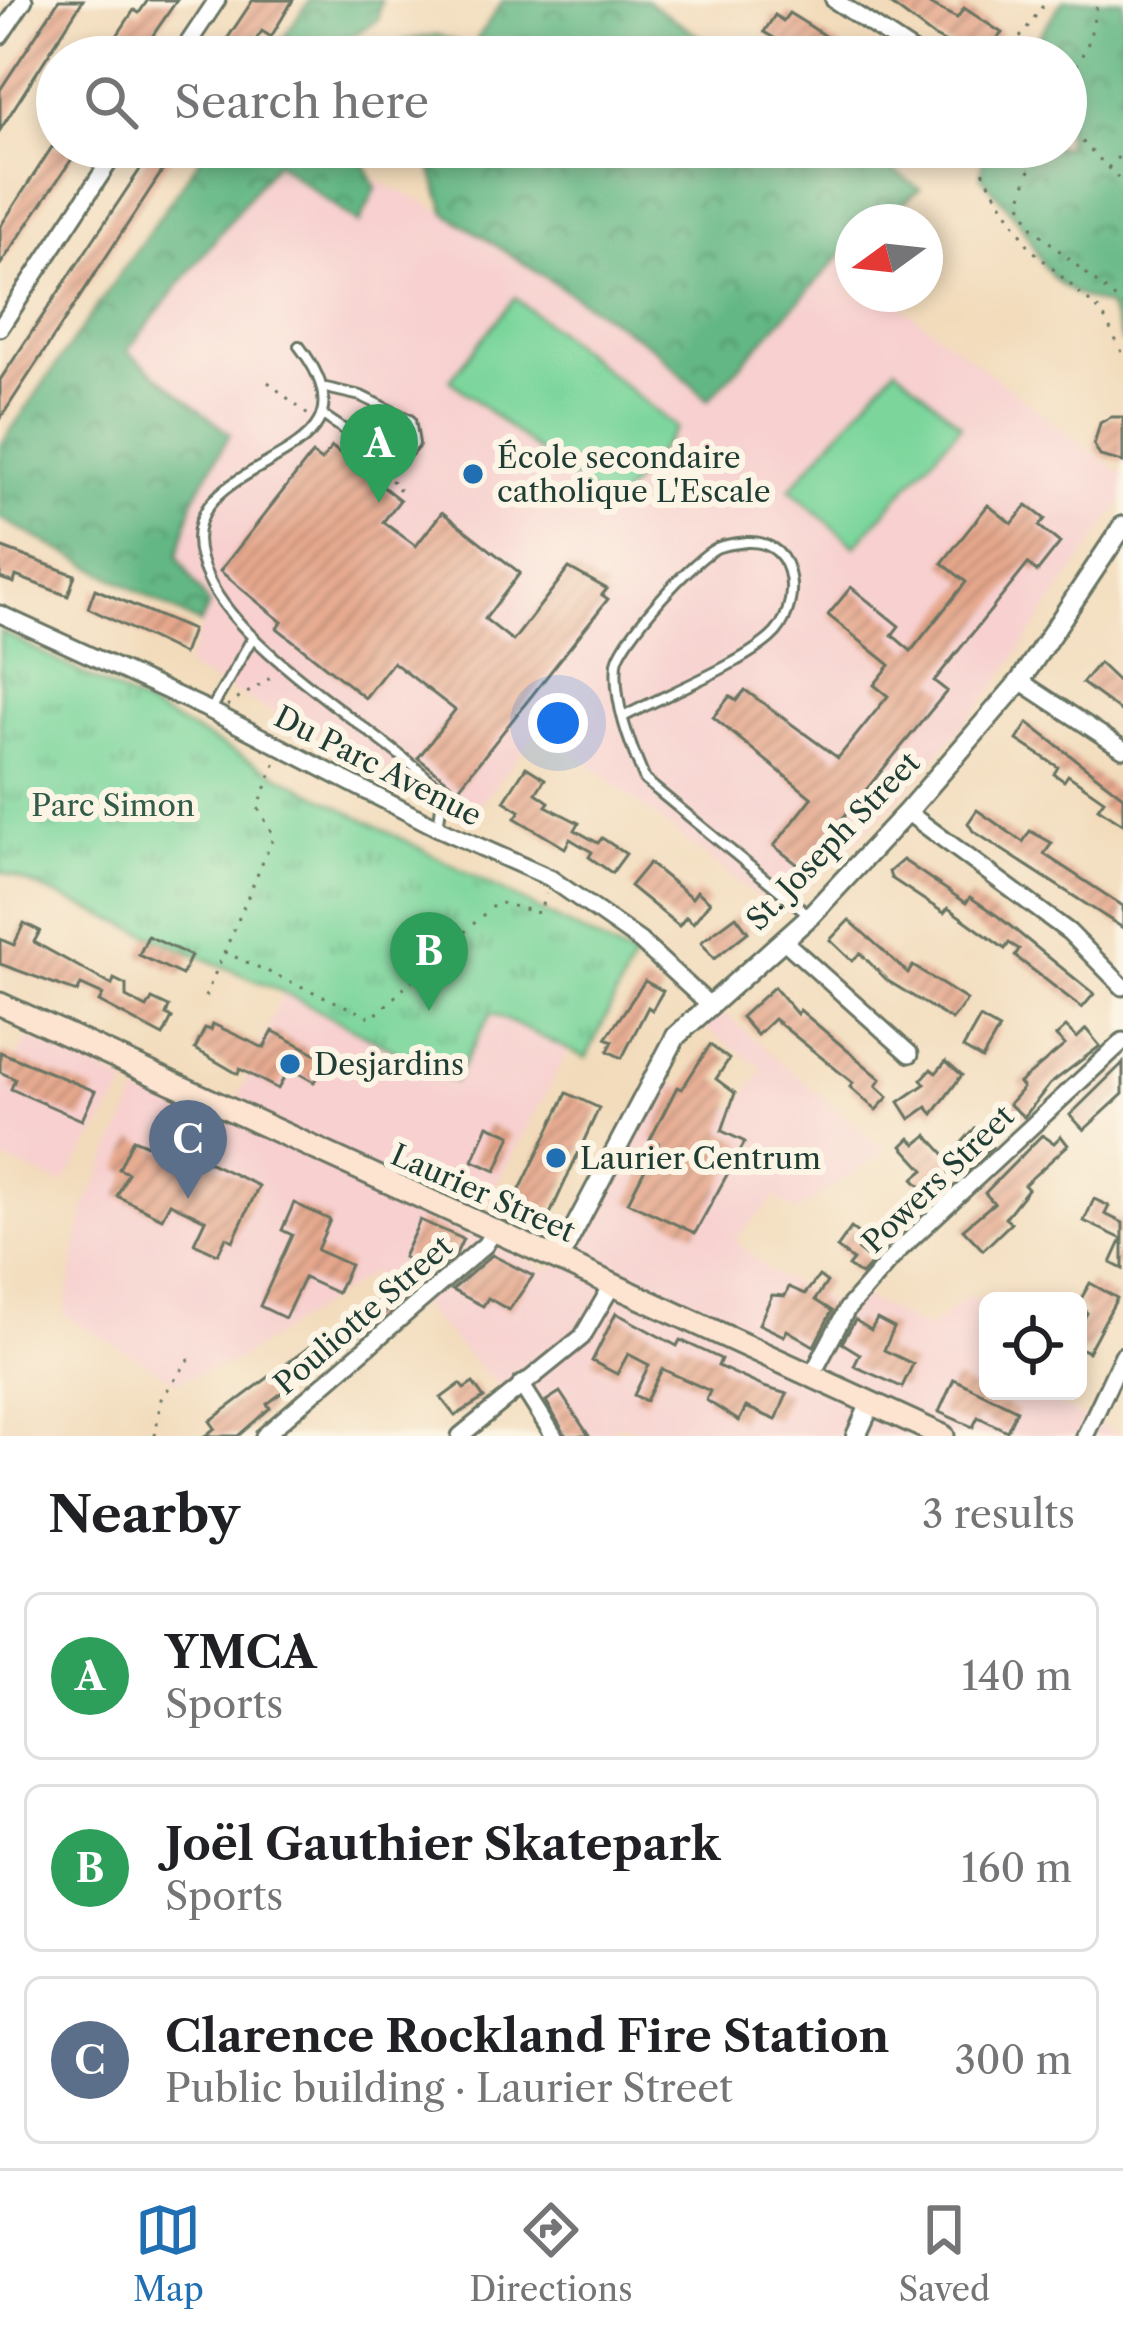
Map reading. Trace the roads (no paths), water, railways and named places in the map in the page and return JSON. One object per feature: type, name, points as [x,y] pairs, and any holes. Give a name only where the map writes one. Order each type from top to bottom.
[{"type":"main road","name":"Laurier Street","points":[[0,1004],[943,1436]]},
{"type":"street","points":[[0,36],[24,0]]},
{"type":"street","points":[[193,36],[217,0]]},
{"type":"street","points":[[834,0],[889,36]]},
{"type":"street","points":[[0,328],[105,168]]},
{"type":"street","name":"St. Joseph Street","points":[[558,1260],[652,1073],[676,1036],[707,1003],[810,916],[907,812],[1020,681],[1117,549],[1123,526]]},
{"type":"street","name":"Du Parc Avenue","points":[[0,614],[219,709],[281,749],[550,878],[640,941],[707,1003]]},
{"type":"street","points":[[1020,681],[1123,749]]},
{"type":"street","points":[[907,812],[1069,932],[1123,987]]},
{"type":"street","points":[[783,940],[910,1054]]},
{"type":"street","name":"Powers Street","points":[[813,1373],[847,1309],[898,1251],[1123,1041]]},
{"type":"street","name":"Pouliotte Street","points":[[264,1436],[485,1245],[494,1231]]},
{"type":"street","points":[[460,1436],[582,1337],[613,1284]]},
{"type":"street","points":[[1085,1436],[1123,1355]]},
{"type":"street","points":[[521,1384],[554,1436]]},
{"type":"street","points":[[856,1436],[871,1403]]},
{"type":"lane","points":[[299,346],[326,388],[400,412],[410,420],[414,444],[407,452],[385,457],[321,420]]},
{"type":"lane","points":[[326,388],[321,420],[303,441],[243,472],[219,494],[203,523],[200,548],[206,574],[219,598],[254,637],[443,792],[438,828]]},
{"type":"lane","points":[[623,717],[771,638],[788,614],[795,589],[788,567],[770,549],[753,541],[719,547],[698,560],[617,660],[623,717],[645,779],[810,916]]},
{"type":"lane","points":[[219,709],[254,637]]},
{"type":"place","name":"École secondaire catholique L'Escale","points":[[473,474]]},
{"type":"place","name":"YMCA","points":[[379,503]]},
{"type":"place","name":"Joël Gauthier Skatepark","points":[[429,1011]]},
{"type":"place","name":"Desjardins","points":[[290,1064]]},
{"type":"place","name":"Laurier Centrum","points":[[556,1158]]},
{"type":"place","name":"Clarence Rockland Fire Station","points":[[188,1199]]},
{"type":"park label","name":"Parc Simon","points":[[113,805]]}]
